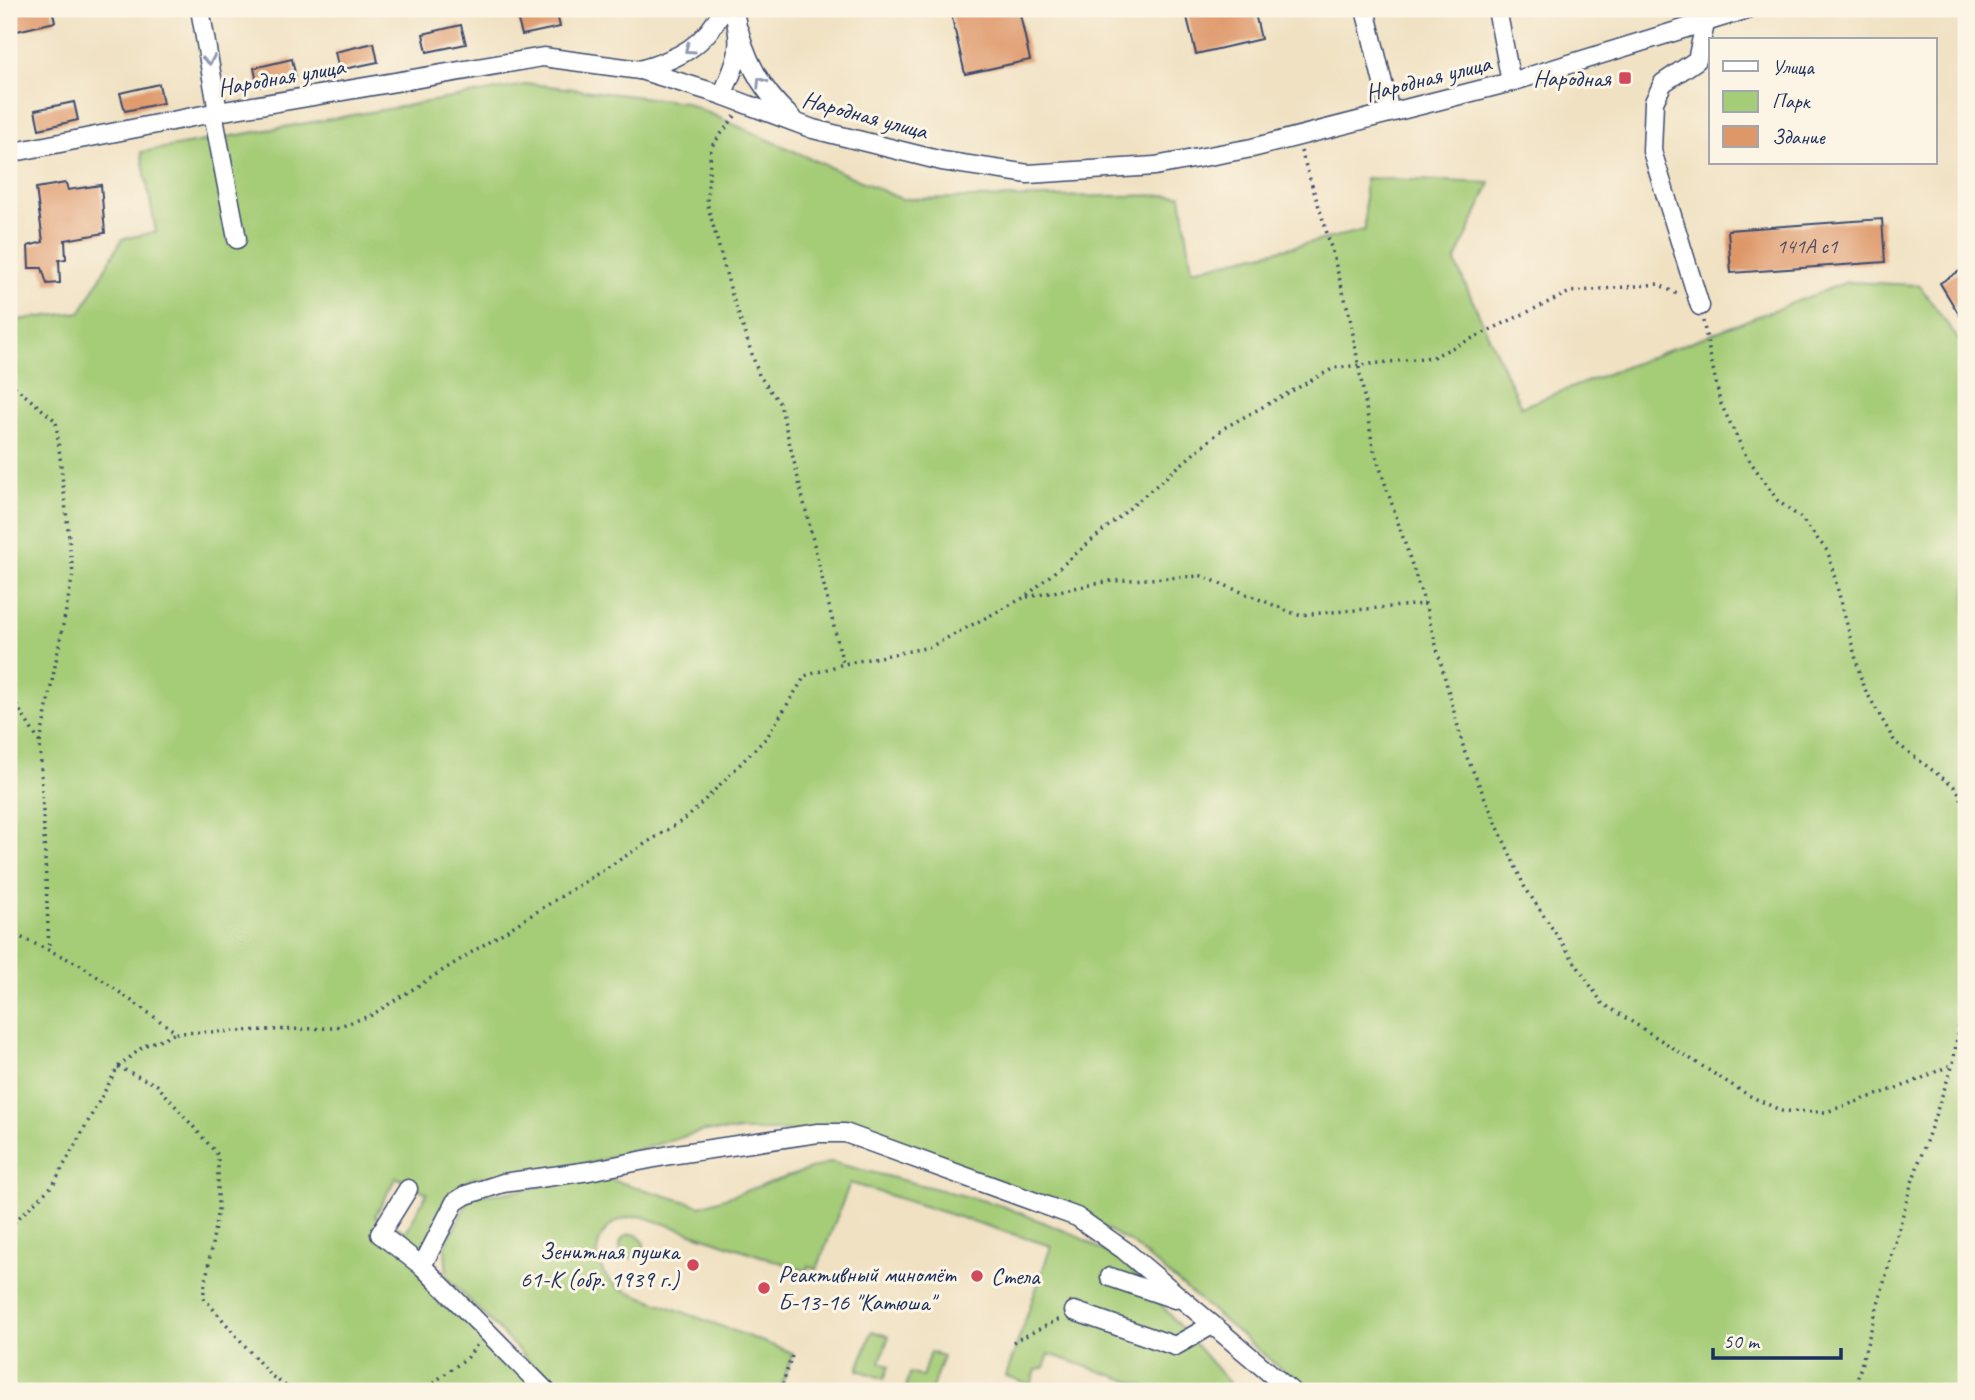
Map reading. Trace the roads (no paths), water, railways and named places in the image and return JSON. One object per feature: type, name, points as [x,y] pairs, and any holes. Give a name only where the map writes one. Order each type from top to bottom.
[{"type":"street","points":[[200,9],[237,239]]},
{"type":"street","points":[[640,70],[670,62],[695,45],[716,23],[723,9]]},
{"type":"street","points":[[733,9],[747,57],[760,82],[799,124]]},
{"type":"street","points":[[1365,9],[1390,112]]},
{"type":"street","points":[[1497,9],[1511,82]]},
{"type":"street","name":"Народная улица","points":[[9,153],[216,113],[543,57],[640,70],[722,95],[859,143],[942,161],[1028,174],[1155,166],[1252,148],[1511,82],[1704,16],[1748,9]]},
{"type":"street","points":[[1700,306],[1653,151],[1653,139],[1654,102],[1663,83],[1698,60],[1704,16]]},
{"type":"street","points":[[722,95],[739,54],[739,31]]},
{"type":"street","points":[[422,1266],[455,1202],[466,1195],[503,1183],[818,1133],[845,1133],[1077,1217],[1124,1250],[1291,1391]]},
{"type":"street","points":[[408,1189],[380,1234],[422,1266],[546,1391]]},
{"type":"street","points":[[1110,1277],[1185,1303]]},
{"type":"street","points":[[1074,1311],[1175,1346],[1212,1325]]},
{"type":"place","name":"Народная","points":[[1625,78]]},
{"type":"place","name":"Зенитная пушка 61-К (обр. 1939 г.)","points":[[693,1265]]},
{"type":"place","name":"Стела","points":[[977,1276]]},
{"type":"place","name":"Реактивный миномёт Б-13-16 \"Катюша\"","points":[[764,1288]]}]
